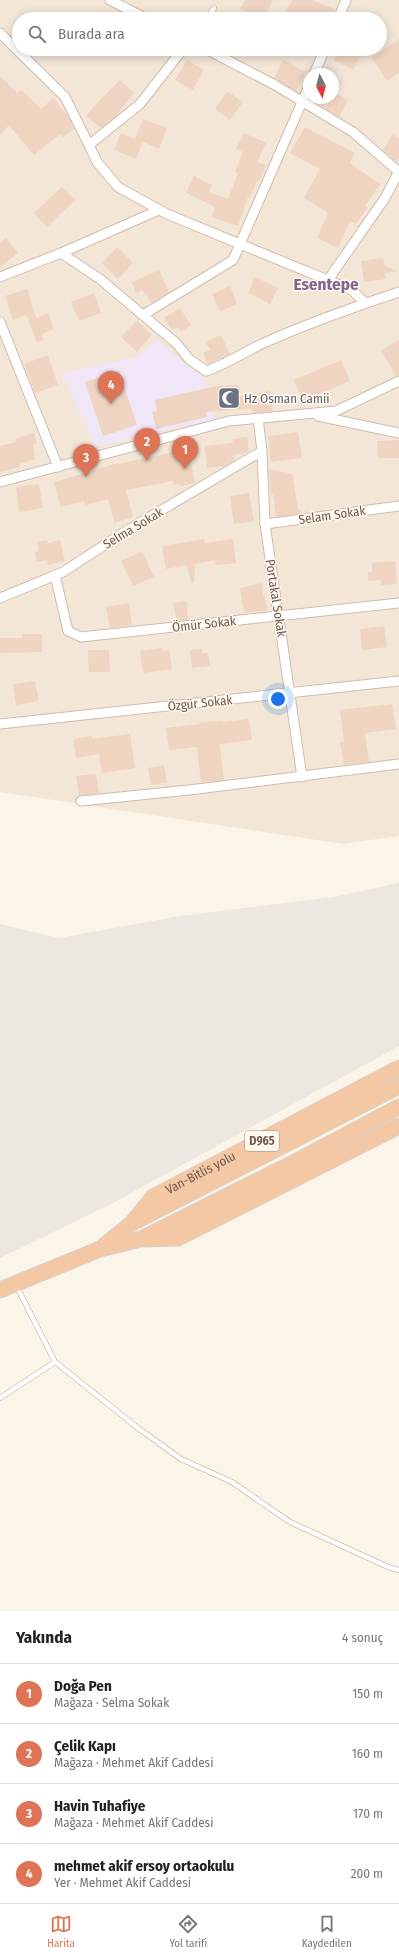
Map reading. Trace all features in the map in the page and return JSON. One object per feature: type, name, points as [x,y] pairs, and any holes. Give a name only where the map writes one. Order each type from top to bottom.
[{"type":"highway","name":"Van-Bitlis yolu","points":[[100,1249],[132,1223],[153,1197],[399,1068]]},
{"type":"highway","points":[[132,1223],[399,1086]]},
{"type":"highway","points":[[141,1239],[297,1161],[399,1107]]},
{"type":"highway","name":"Van-Bitlis yolu","points":[[0,1290],[100,1249],[141,1239],[178,1238],[399,1126]]},
{"type":"street","points":[[110,0],[133,12]]},
{"type":"street","points":[[341,12],[346,0]]},
{"type":"street","points":[[0,32],[12,44]]},
{"type":"street","points":[[24,56],[65,97],[96,162],[118,187],[159,210],[352,290],[365,303]]},
{"type":"street","points":[[89,145],[140,104],[178,56]]},
{"type":"street","points":[[219,56],[275,85],[353,132],[399,172],[385,198],[328,280]]},
{"type":"street","points":[[317,68],[322,56]]},
{"type":"street","points":[[143,315],[233,260],[302,101]]},
{"type":"street","points":[[0,277],[61,253],[159,210]]},
{"type":"street","points":[[61,253],[100,279],[176,343],[189,359],[206,371],[223,365],[264,343],[365,303],[399,292]]},
{"type":"street","points":[[0,322],[58,467]]},
{"type":"street","points":[[0,482],[229,421],[336,411],[399,381]]},
{"type":"street","points":[[308,414],[399,433]]},
{"type":"street","name":"Portakal Sokak","points":[[258,418],[262,451],[265,524],[302,776]]},
{"type":"street","name":"Selma Sokak","points":[[0,598],[55,575],[262,451]]},
{"type":"street","name":"Selam Sokak","points":[[265,524],[399,506]]},
{"type":"street","name":"Ömür Sokak","points":[[55,575],[68,631],[81,637],[399,604]]},
{"type":"street","name":"Özgür Sokak","points":[[0,724],[399,681]]},
{"type":"street","points":[[81,801],[190,790],[399,764]]},
{"type":"lane","points":[[211,12],[214,8]]},
{"type":"lane","points":[[16,1284],[55,1362],[138,1428],[181,1459],[232,1482],[290,1522],[399,1570]]},
{"type":"lane","points":[[0,1398],[55,1362]]},
{"type":"shaded area","points":[[0,0],[399,0],[399,836],[343,844],[0,792]]},
{"type":"shaded area","points":[[157,339],[179,359],[205,379],[214,419],[95,447],[62,373],[137,357]]},
{"type":"shaded area","points":[[399,883],[399,1046],[113,1203],[0,1258],[0,924],[59,938],[180,916],[334,897]]},
{"type":"building","points":[[245,0],[273,0],[267,12],[246,12],[240,9]]},
{"type":"building","points":[[292,0],[312,0],[334,9],[333,12],[286,12]]},
{"type":"building","points":[[399,39],[399,73],[387,81],[372,58],[375,56],[387,56],[387,47]]},
{"type":"building","points":[[336,56],[360,56],[353,70],[334,60]]},
{"type":"building","points":[[187,60],[204,70],[193,90],[175,80]]},
{"type":"building","points":[[283,60],[303,70],[303,78],[296,91],[274,78]]},
{"type":"building","points":[[0,76],[17,93],[21,90],[41,109],[53,98],[68,116],[74,129],[63,137],[60,134],[34,155],[9,125],[0,135]]},
{"type":"building","points":[[120,80],[134,93],[114,118],[101,128],[86,116]]},
{"type":"building","points":[[227,91],[243,102],[230,120],[215,109]]},
{"type":"building","points":[[339,95],[348,100],[339,117],[319,104],[339,104]]},
{"type":"building","points":[[143,119],[167,128],[159,149],[143,142],[136,159],[114,150],[121,133],[135,139]]},
{"type":"building","points":[[305,127],[355,153],[350,163],[380,184],[365,206],[368,207],[356,224],[350,221],[338,248],[317,238],[328,213],[304,198],[320,169],[290,153]]},
{"type":"building","points":[[244,133],[266,143],[257,162],[266,165],[250,198],[248,197],[238,226],[212,217],[215,207],[186,193],[194,176],[212,185],[209,192],[228,199],[238,173],[235,172],[243,152],[236,149]]},
{"type":"building","points":[[392,134],[399,139],[399,158],[397,162],[383,150]]},
{"type":"building","points":[[62,187],[75,200],[47,227],[34,213]]},
{"type":"building","points":[[6,238],[18,253],[0,267],[0,243]]},
{"type":"building","points":[[117,247],[133,263],[118,279],[102,263]]},
{"type":"building","points":[[383,258],[385,266],[397,271],[385,273],[386,279],[364,282],[361,261]]},
{"type":"building","points":[[159,270],[169,292],[151,303],[147,295],[145,296],[142,290],[136,293],[132,282]]},
{"type":"building","points":[[255,277],[278,288],[270,304],[248,293]]},
{"type":"building","points":[[230,286],[237,304],[220,312],[212,294]]},
{"type":"building","points":[[27,289],[36,318],[48,313],[54,329],[42,334],[44,340],[37,342],[26,315],[13,320],[5,296]]},
{"type":"building","points":[[94,293],[101,313],[79,321],[71,302]]},
{"type":"building","points":[[180,308],[191,325],[181,332],[178,327],[172,330],[164,318]]},
{"type":"building","points":[[137,321],[152,335],[137,352],[121,337]]},
{"type":"building","points":[[221,335],[230,354],[208,364],[203,353],[210,350],[206,342]]},
{"type":"building","points":[[399,340],[399,375],[396,376],[381,350]]},
{"type":"building","points":[[48,355],[58,385],[35,393],[24,364]]},
{"type":"building","points":[[341,360],[350,381],[303,401],[294,380]]},
{"type":"building","points":[[119,371],[137,425],[103,436],[85,382]]},
{"type":"building","points":[[239,385],[240,396],[270,391],[273,411],[253,413],[252,409],[206,412],[207,417],[156,429],[152,412],[157,411],[155,400],[217,386]]},
{"type":"building","points":[[298,432],[302,458],[271,462],[268,436]]},
{"type":"building","points":[[34,433],[37,443],[33,444],[35,459],[20,464],[20,467],[0,472],[0,446],[16,442],[15,439]]},
{"type":"building","points":[[247,437],[249,452],[233,455],[234,461],[224,466],[207,468],[205,446],[233,443],[232,439]]},
{"type":"building","points":[[399,440],[399,458],[378,458],[377,441]]},
{"type":"building","points":[[188,445],[195,483],[180,486],[179,484],[173,485],[173,481],[126,490],[133,517],[114,523],[108,499],[85,505],[84,501],[61,507],[54,482],[118,463],[174,452],[173,448]]},
{"type":"building","points":[[269,469],[293,474],[298,509],[302,513],[276,517],[273,494],[271,495]]},
{"type":"building","points":[[39,484],[43,508],[19,512],[16,487]]},
{"type":"building","points":[[249,493],[254,521],[234,524],[230,496]]},
{"type":"building","points":[[204,539],[205,543],[233,539],[236,563],[216,565],[215,560],[195,564],[194,583],[191,583],[187,565],[166,569],[162,546]]},
{"type":"building","points":[[47,540],[48,543],[60,540],[65,561],[48,565],[47,560],[37,562],[35,552],[39,551],[37,542]]},
{"type":"building","points":[[142,551],[154,577],[133,586],[121,561]]},
{"type":"building","points":[[395,561],[397,584],[381,585],[381,580],[368,581],[368,572],[372,571],[372,563]]},
{"type":"building","points":[[262,583],[263,596],[265,597],[267,610],[244,613],[240,588]]},
{"type":"building","points":[[186,601],[188,620],[177,621],[173,603]]},
{"type":"building","points":[[129,603],[132,625],[110,628],[106,607]]},
{"type":"building","points":[[384,626],[387,647],[362,650],[360,629]]},
{"type":"building","points":[[22,634],[42,634],[42,652],[0,653],[0,638],[22,638]]},
{"type":"building","points":[[162,648],[162,651],[169,650],[172,669],[143,673],[140,651]]},
{"type":"building","points":[[202,649],[202,653],[208,653],[210,666],[192,668],[190,650]]},
{"type":"building","points":[[88,650],[109,650],[110,672],[89,672]]},
{"type":"building","points":[[35,681],[39,701],[16,705],[13,684]]},
{"type":"building","points":[[392,704],[396,729],[365,733],[369,762],[344,765],[340,742],[344,742],[340,710]]},
{"type":"building","points":[[249,719],[252,740],[220,744],[224,780],[201,782],[197,747],[169,750],[166,728],[200,724],[200,722],[222,722]]},
{"type":"building","points":[[130,734],[135,768],[102,773],[99,754],[76,758],[73,739],[92,736],[92,739]]},
{"type":"building","points":[[164,765],[167,782],[151,785],[148,768]]},
{"type":"building","points":[[96,774],[99,793],[79,796],[76,776]]},
{"type":"place","name":"Hz Osman Camii","points":[[229,398]]},
{"type":"place","name":"mehmet akif ersoy ortaokulu","points":[[111,404]]},
{"type":"place","name":"Çelik Kapı","points":[[147,461]]},
{"type":"place","name":"Doğa Pen","points":[[185,469]]},
{"type":"place","name":"Havin Tuhafiye","points":[[86,477]]},
{"type":"district","name":"Esentepe","points":[[326,284]]}]
